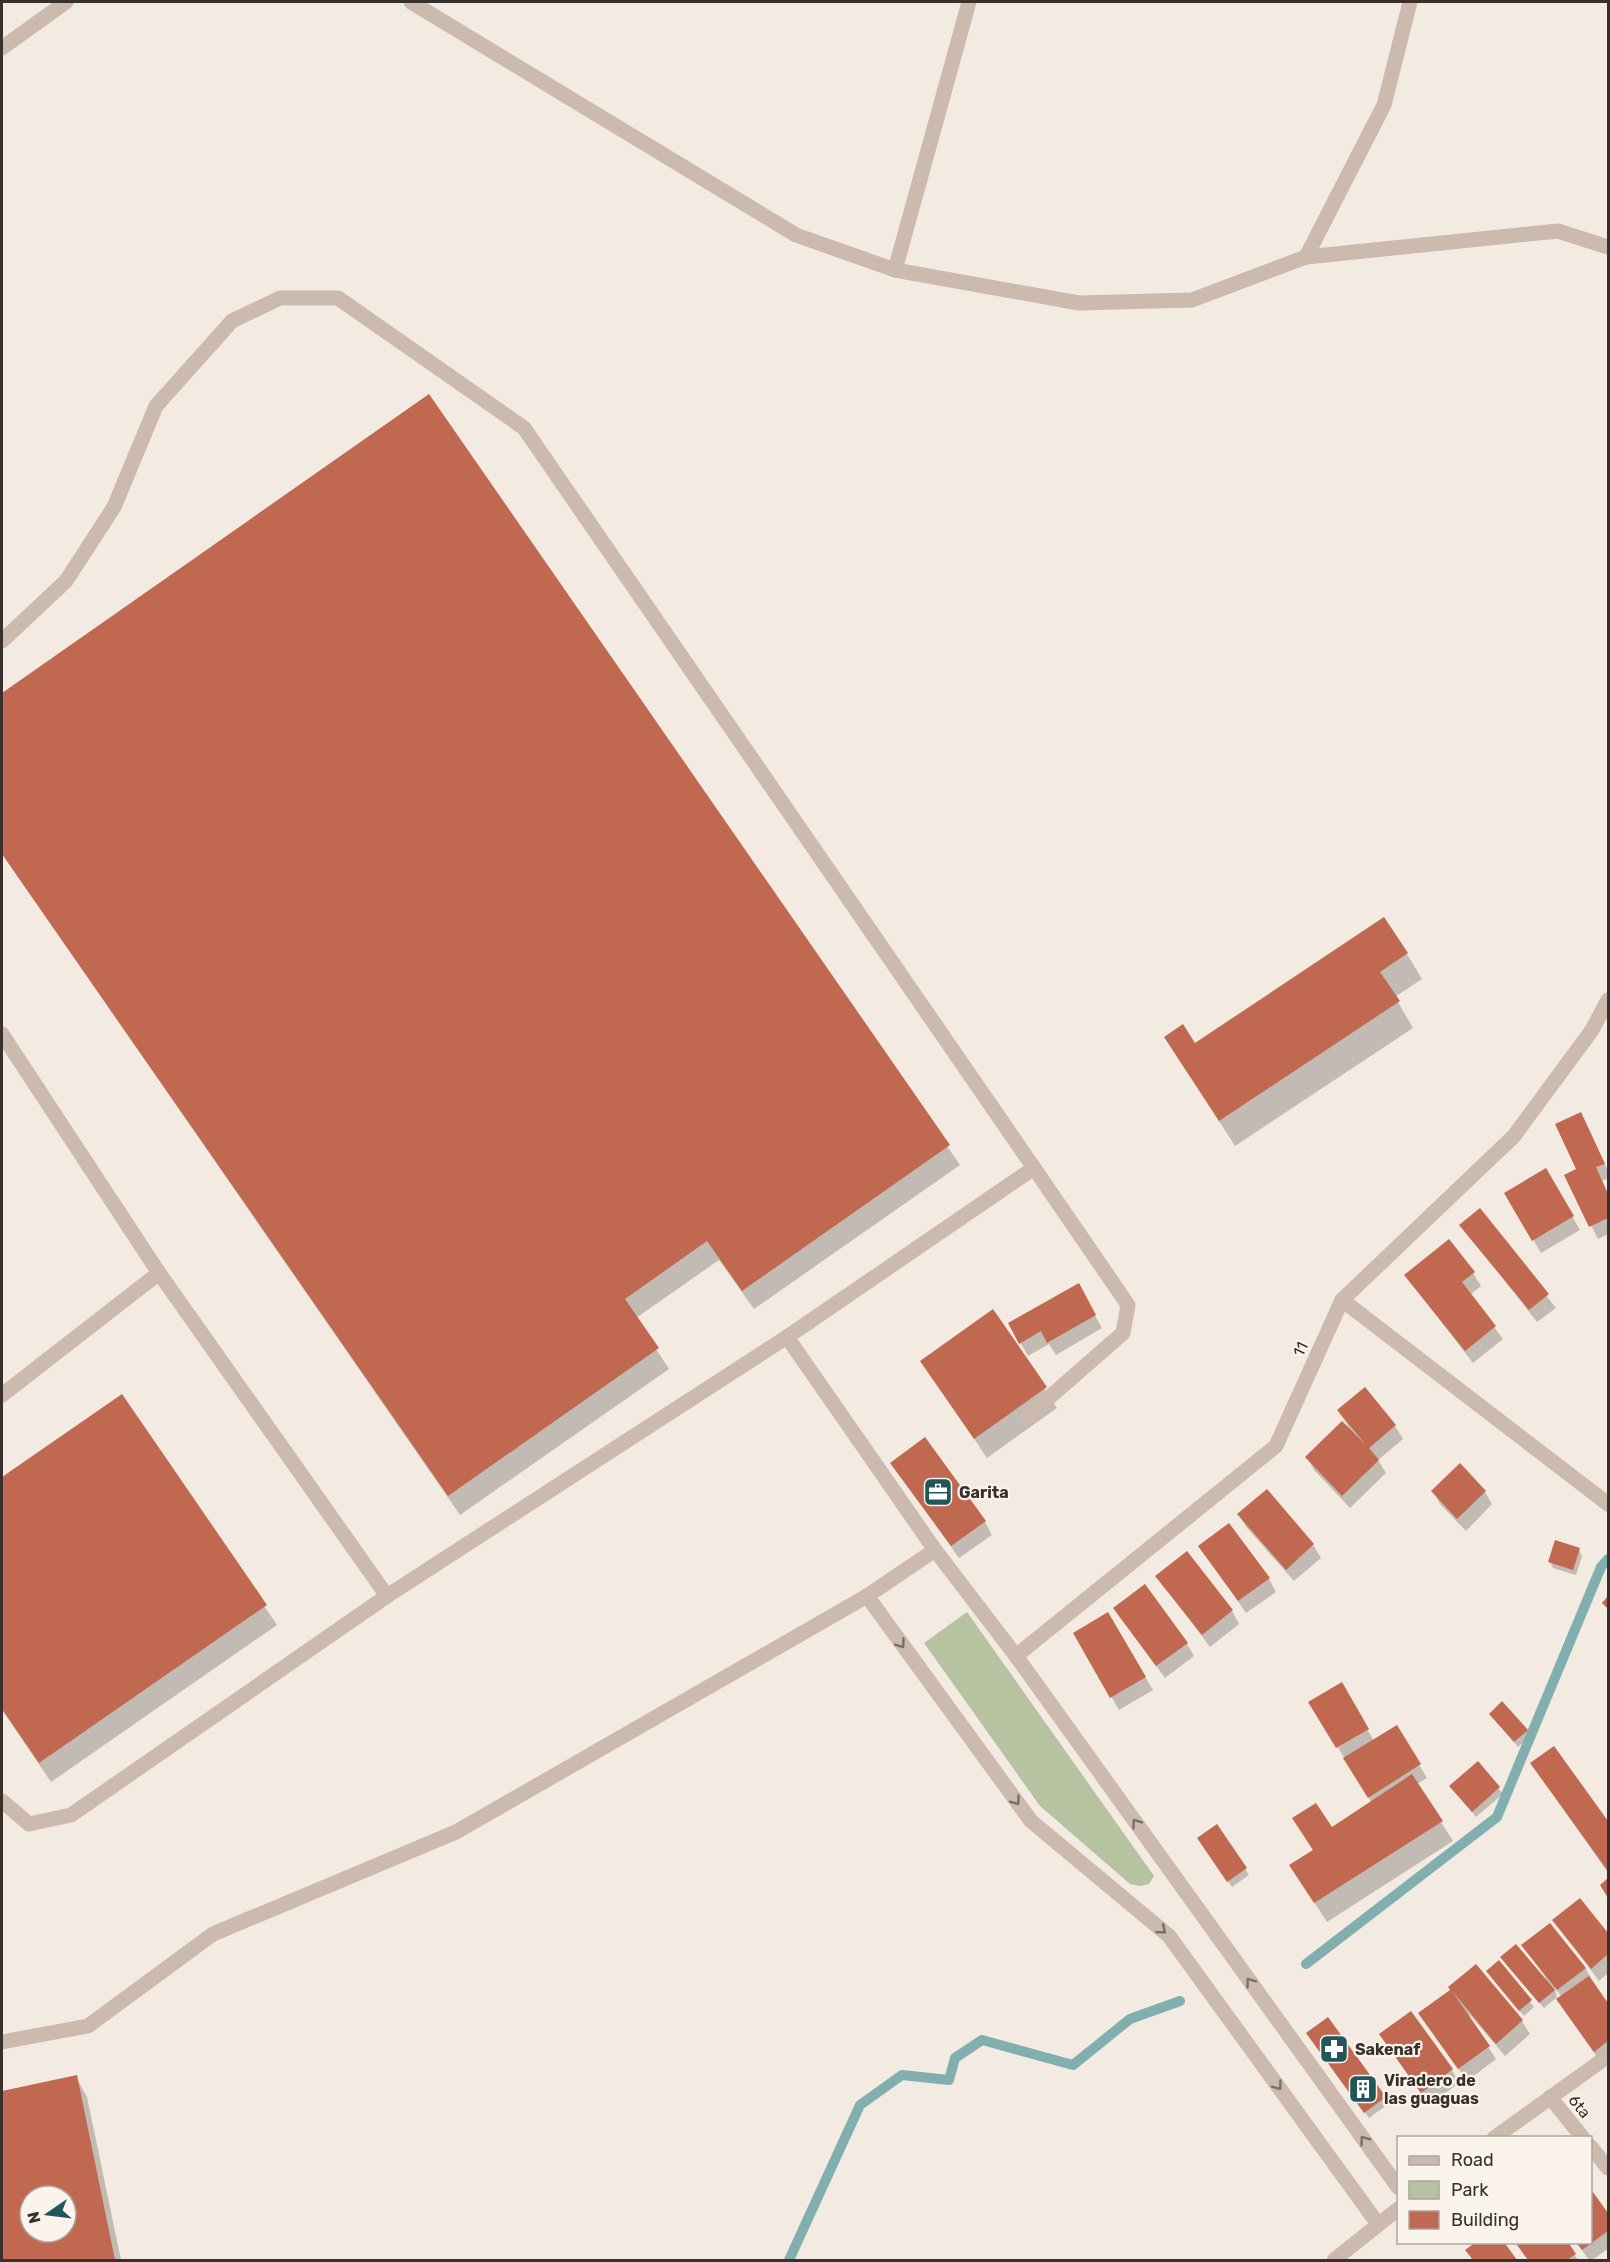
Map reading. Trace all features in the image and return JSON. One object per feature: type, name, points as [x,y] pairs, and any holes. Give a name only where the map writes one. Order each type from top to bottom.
[{"type":"street","points":[[2,48],[66,2]]},
{"type":"street","points":[[411,2],[796,235],[895,270],[1079,303],[1192,300],[1306,257],[1558,231],[1608,247]]},
{"type":"street","points":[[895,270],[969,2]]},
{"type":"street","points":[[1306,257],[1384,105],[1410,2]]},
{"type":"street","points":[[2,641],[66,582],[114,507],[156,406],[232,321],[280,298],[338,298],[524,429],[1128,1305],[1123,1333],[1028,1416]]},
{"type":"street","name":"11","points":[[1016,1656],[1276,1446],[1342,1299],[1514,1136],[1592,1030],[1608,1000]]},
{"type":"street","points":[[1592,1030],[1608,1028]]},
{"type":"street","points":[[2,1034],[159,1273],[387,1596]]},
{"type":"street","points":[[2,1801],[29,1824],[71,1815],[387,1596],[787,1337],[1034,1168]]},
{"type":"street","points":[[2,1395],[159,1273]]},
{"type":"street","points":[[1342,1299],[1608,1504]]},
{"type":"street","points":[[787,1337],[935,1551],[1016,1656],[1397,2186]]},
{"type":"street","points":[[2,2042],[88,2026],[213,1934],[456,1832],[867,1596],[935,1551]]},
{"type":"street","points":[[867,1596],[1031,1821],[1169,1936],[1378,2224]]},
{"type":"street","points":[[1497,2136],[1608,2056]]},
{"type":"street","name":"6ta","points":[[1550,2097],[1581,2136]]},
{"type":"street","points":[[1592,2148],[1608,2168]]},
{"type":"street","points":[[1334,2260],[1397,2210]]},
{"type":"green space","points":[[967,1612],[1154,1876],[1149,1884],[1140,1886],[1130,1884],[1040,1806],[924,1643]]},
{"type":"building","points":[[429,394],[950,1145],[742,1291],[707,1241],[625,1299],[659,1348],[448,1496],[2,854],[2,693]]},
{"type":"building","points":[[1384,917],[1408,953],[1380,972],[1400,1001],[1219,1121],[1164,1037],[1183,1024],[1195,1043]]},
{"type":"building","points":[[1581,1112],[1605,1164],[1596,1167],[1608,1194],[1608,1218],[1589,1227],[1564,1175],[1576,1169],[1555,1124]]},
{"type":"building","points":[[1546,1168],[1574,1216],[1532,1241],[1504,1193]]},
{"type":"building","points":[[1480,1208],[1549,1294],[1529,1310],[1459,1225]]},
{"type":"building","points":[[1449,1239],[1475,1272],[1462,1282],[1496,1326],[1465,1351],[1404,1275]]},
{"type":"building","points":[[1079,1283],[1096,1315],[1047,1343],[1041,1331],[1019,1344],[1008,1323]]},
{"type":"building","points":[[993,1309],[1047,1387],[974,1439],[920,1361]]},
{"type":"building","points":[[1365,1387],[1396,1425],[1369,1448],[1379,1460],[1342,1496],[1305,1457],[1342,1421],[1366,1445],[1337,1410]]},
{"type":"building","points":[[122,1394],[267,1605],[39,1763],[2,1709],[2,1477]]},
{"type":"building","name":"Garita","points":[[925,1437],[986,1521],[951,1546],[890,1463]]},
{"type":"building","points":[[1460,1463],[1486,1491],[1457,1519],[1431,1491]]},
{"type":"building","points":[[1267,1489],[1314,1544],[1286,1570],[1237,1514]]},
{"type":"building","points":[[1229,1523],[1270,1578],[1238,1601],[1198,1546]]},
{"type":"building","points":[[1555,1540],[1580,1548],[1573,1570],[1548,1562]]},
{"type":"building","points":[[1187,1551],[1233,1610],[1202,1635],[1155,1576]]},
{"type":"building","points":[[1145,1584],[1188,1643],[1156,1666],[1113,1608]]},
{"type":"building","points":[[1608,1596],[1608,1609],[1602,1603]]},
{"type":"building","points":[[1108,1612],[1146,1677],[1110,1698],[1073,1633]]},
{"type":"building","points":[[1342,1682],[1369,1729],[1336,1748],[1308,1702]]},
{"type":"building","points":[[1502,1701],[1528,1730],[1514,1742],[1489,1714]]},
{"type":"building","points":[[1397,1725],[1421,1764],[1368,1798],[1343,1758]]},
{"type":"building","points":[[1554,1746],[1608,1821],[1608,1871],[1530,1763]]},
{"type":"building","points":[[1478,1761],[1500,1787],[1472,1812],[1449,1786]]},
{"type":"building","points":[[1412,1774],[1443,1821],[1314,1903],[1289,1865],[1313,1850],[1292,1818],[1316,1803],[1332,1827]]},
{"type":"building","points":[[1217,1824],[1247,1868],[1227,1882],[1197,1838]]},
{"type":"building","points":[[1608,1878],[1608,1898],[1600,1885]]},
{"type":"building","points":[[1580,1898],[1608,1933],[1608,1954],[1591,1969],[1552,1920]]},
{"type":"building","points":[[1550,1923],[1586,1968],[1557,1990],[1521,1945]]},
{"type":"building","points":[[1516,1944],[1555,1990],[1539,2003],[1500,1957]]},
{"type":"building","points":[[1499,1960],[1532,2000],[1519,2011],[1486,1971]]},
{"type":"building","points":[[1476,1964],[1523,2020],[1496,2044],[1452,1991],[1490,2046],[1458,2069],[1418,2013],[1450,1990],[1448,1987]]},
{"type":"building","points":[[1589,1976],[1608,2003],[1608,2041],[1594,2052],[1556,1999]]},
{"type":"building","points":[[1411,2011],[1453,2069],[1421,2093],[1379,2034]]},
{"type":"building","points":[[1328,2017],[1386,2097],[1364,2113],[1306,2033]]},
{"type":"building","points":[[77,2075],[115,2260],[2,2260],[2,2091]]},
{"type":"building","points":[[1592,2191],[1608,2213],[1608,2231],[1592,2243]]},
{"type":"building","points":[[1473,2244],[1505,2244],[1517,2260],[1473,2260],[1465,2250]]},
{"type":"building","points":[[1516,2244],[1569,2244],[1576,2254],[1567,2260],[1528,2260]]},
{"type":"building","points":[[1578,2244],[1590,2244],[1582,2250]]},
{"type":"waterway","points":[[1306,1964],[1497,1817],[1601,1567],[1608,1559]]},
{"type":"waterway","points":[[789,2260],[860,2105],[902,2075],[949,2080],[955,2058],[982,2040],[1073,2065],[1130,2019],[1180,2001]]},
{"type":"place","name":"Garita","points":[[938,1492]]},
{"type":"place","name":"Sakenaf","points":[[1334,2049]]},
{"type":"place","name":"Viradero de las guaguas","points":[[1363,2089]]}]
